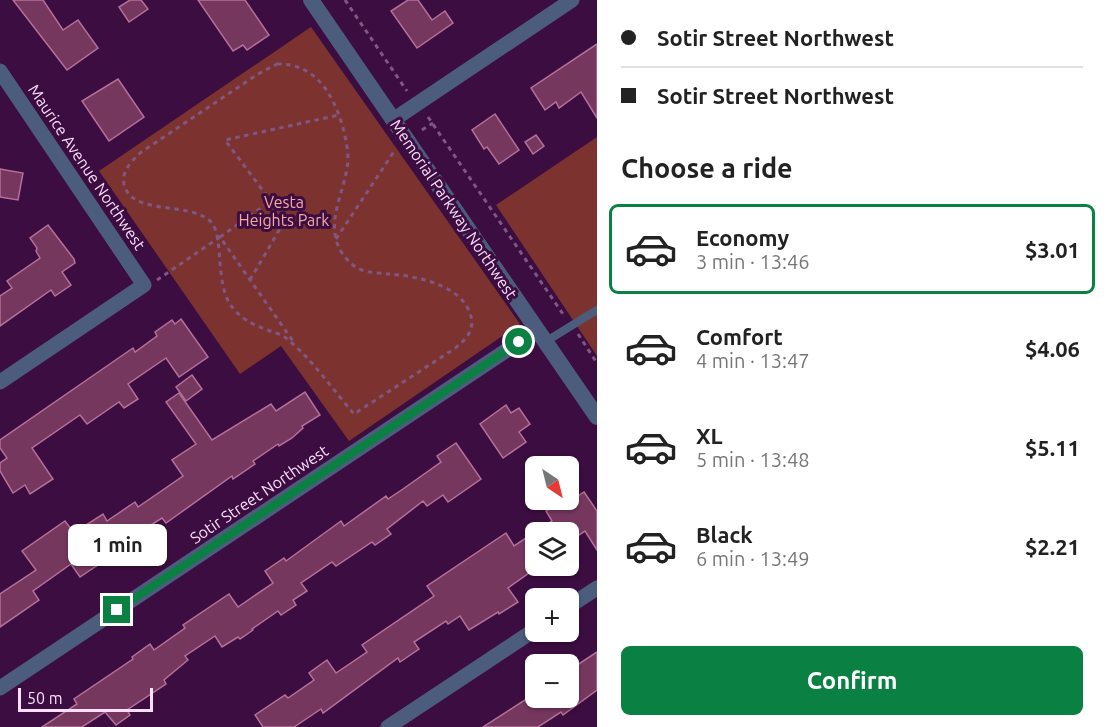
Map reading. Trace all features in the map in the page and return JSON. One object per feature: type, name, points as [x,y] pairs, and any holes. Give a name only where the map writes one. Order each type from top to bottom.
[{"type":"street","name":"Memorial Parkway Northwest","points":[[311,0],[597,417]]},
{"type":"street","points":[[393,120],[572,0]]},
{"type":"street","name":"Maurice Avenue Northwest","points":[[3,80],[144,285]]},
{"type":"street","points":[[0,382],[144,285]]},
{"type":"street","name":"Sotir Street Northwest","points":[[0,688],[541,336]]},
{"type":"street","points":[[579,600],[597,588]]},
{"type":"street","points":[[388,727],[525,636]]},
{"type":"lane","points":[[541,336],[572,326],[597,310]]},
{"type":"path","points":[[345,0],[410,94],[433,123],[597,363]]},
{"type":"path","points":[[219,238],[222,284],[231,306],[247,322],[285,337],[354,414],[454,350],[468,338],[472,328],[472,317],[467,305],[456,295],[438,285],[415,278],[365,272],[351,265],[335,240],[334,224],[346,177],[347,141],[336,105],[314,75],[289,64],[277,64],[238,87],[140,153],[130,162],[124,172],[124,184],[128,193],[136,201],[199,216],[211,222],[219,238],[301,353]]},
{"type":"path","points":[[250,279],[285,220],[225,140],[339,115]]},
{"type":"path","points":[[335,240],[394,150],[433,123]]},
{"type":"path","points":[[144,285],[157,281],[271,201]]},
{"type":"green space","name":"Vesta Heights Park","points":[[311,27],[520,324],[349,441],[281,346],[240,374],[99,171]]},
{"type":"green space","points":[[597,137],[597,356],[496,205]]},
{"type":"building","points":[[13,0],[43,0],[63,30],[78,20],[98,48],[67,70]]},
{"type":"building","points":[[130,0],[141,0],[148,9],[129,22],[119,7]]},
{"type":"building","points":[[198,0],[245,0],[269,35],[247,50],[243,45],[233,51]]},
{"type":"building","points":[[408,0],[418,0],[432,20],[445,11],[453,23],[417,48],[391,11]]},
{"type":"building","points":[[597,44],[597,118],[581,92],[559,108],[556,102],[545,110],[531,88]]},
{"type":"building","points":[[118,79],[144,117],[109,141],[82,101]]},
{"type":"building","points":[[495,114],[519,150],[499,164],[487,147],[484,149],[472,130]]},
{"type":"building","points":[[536,135],[544,146],[533,154],[525,142]]},
{"type":"building","points":[[0,169],[23,173],[18,200],[0,197]]},
{"type":"building","points":[[48,225],[74,259],[75,263],[62,272],[71,285],[55,296],[51,290],[0,326],[0,296],[12,288],[7,281],[40,258],[30,238]]},
{"type":"building","points":[[181,319],[208,357],[179,377],[166,358],[128,384],[138,399],[124,408],[119,402],[87,424],[80,415],[32,448],[53,479],[30,494],[25,485],[13,493],[0,471],[0,463],[7,458],[0,448],[0,440],[133,348],[135,352],[157,336],[155,332],[172,320],[175,324]]},
{"type":"building","points":[[192,375],[202,389],[186,401],[176,387]]},
{"type":"building","points":[[305,392],[320,415],[302,426],[303,428],[292,438],[279,446],[278,444],[253,461],[255,464],[233,479],[232,476],[166,523],[162,518],[135,535],[136,537],[122,546],[123,548],[80,577],[71,564],[33,591],[39,600],[0,627],[0,594],[36,570],[22,551],[65,521],[74,533],[103,514],[107,521],[135,502],[138,507],[183,476],[172,460],[196,444],[166,402],[179,393],[212,440],[271,404],[276,411]]},
{"type":"building","points":[[506,405],[511,413],[519,408],[530,424],[519,432],[526,442],[503,458],[480,424]]},
{"type":"building","points":[[456,443],[481,479],[448,502],[443,495],[427,506],[423,501],[387,529],[391,534],[375,545],[372,542],[336,566],[332,562],[301,583],[307,591],[293,600],[296,605],[281,615],[278,611],[240,639],[238,637],[222,647],[215,636],[185,656],[188,660],[164,680],[166,684],[127,710],[130,715],[116,725],[105,712],[82,727],[42,727],[77,704],[74,699],[133,659],[132,657],[150,644],[154,650],[185,628],[183,625],[229,594],[238,607],[273,583],[265,571],[284,558],[286,561],[341,521],[344,526],[386,496],[388,499],[403,489],[441,462],[437,456]]},
{"type":"building","points":[[584,492],[597,511],[597,550],[585,531],[579,535],[579,522],[550,522],[546,511],[579,510],[579,495]]},
{"type":"building","points":[[506,533],[514,546],[525,539],[525,576],[508,588],[518,602],[469,630],[460,616],[448,624],[446,621],[414,642],[419,649],[400,662],[398,658],[323,713],[321,709],[294,727],[263,727],[255,715],[285,695],[288,698],[314,680],[309,673],[327,660],[336,673],[367,652],[362,645],[434,596],[427,586]]},
{"type":"building","points":[[597,652],[597,690],[579,703],[579,664]]},
{"type":"building","points":[[525,700],[525,708],[573,708],[563,715],[561,712],[538,727],[483,727]]},
{"type":"route","points":[[117,610],[519,342]]}]
